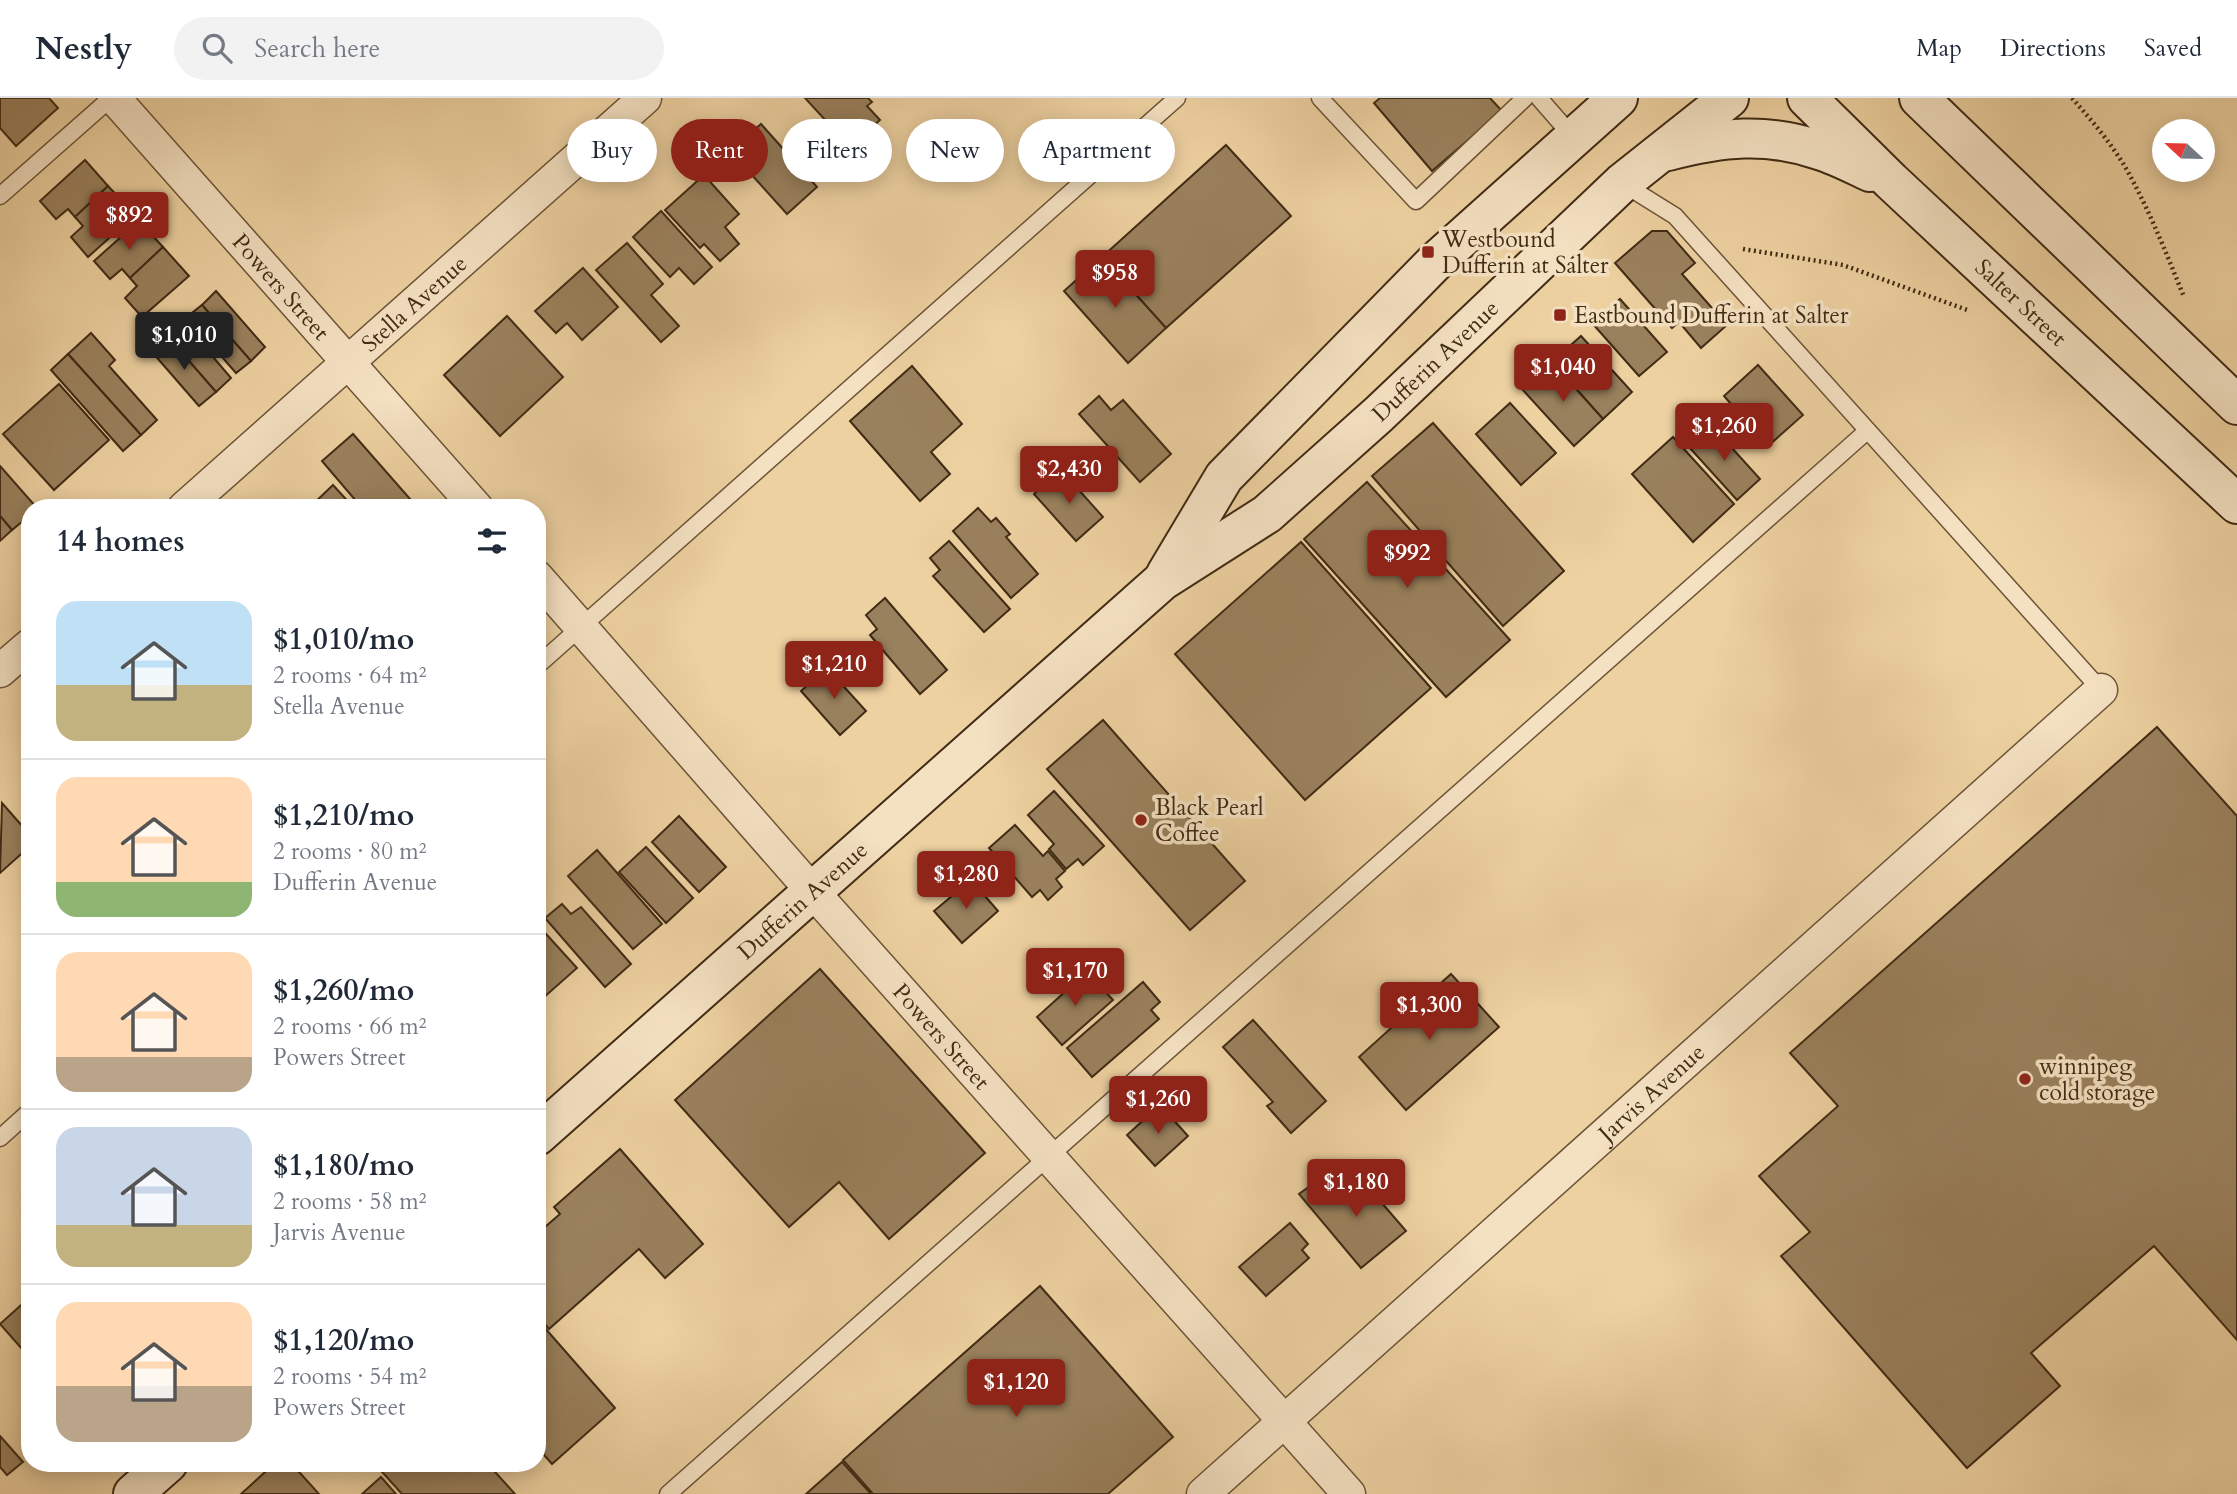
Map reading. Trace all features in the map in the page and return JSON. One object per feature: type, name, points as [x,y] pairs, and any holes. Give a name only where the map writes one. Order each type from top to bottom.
[{"type":"main road","name":"Dufferin Avenue","points":[[1162,581],[1224,477],[1434,264],[1618,98]]},
{"type":"main road","name":"Dufferin Avenue","points":[[546,1128],[1162,581],[1267,514],[1379,414],[1622,183],[1729,98]]},
{"type":"main road","name":"Salter Street","points":[[1807,98],[1891,181],[2237,504]]},
{"type":"main road","points":[[1930,104],[2237,405]]},
{"type":"main road","points":[[1659,154],[1706,141],[1745,137],[1769,138],[1819,150],[1891,181]]},
{"type":"main road","points":[[133,1494],[158,1472]]},
{"type":"street","name":"Powers Street","points":[[112,98],[469,499]]},
{"type":"street","name":"Stella Avenue","points":[[194,499],[645,98]]},
{"type":"street","name":"Powers Street","points":[[546,587],[813,892],[1349,1494]]},
{"type":"street","points":[[0,671],[21,653]]},
{"type":"street","name":"Jarvis Avenue","points":[[1203,1494],[2101,690]]},
{"type":"lane","points":[[0,196],[112,98]]},
{"type":"lane","points":[[546,658],[1177,98]]},
{"type":"lane","points":[[1320,98],[1416,201],[1525,98]]},
{"type":"lane","points":[[1539,98],[1573,137]]},
{"type":"lane","points":[[1622,183],[1675,216],[2101,690]]},
{"type":"lane","points":[[668,1494],[1867,431]]},
{"type":"lane","points":[[0,1138],[21,1119]]},
{"type":"path","points":[[2072,98],[2103,135],[2127,170],[2146,206],[2186,302]]},
{"type":"path","points":[[1697,242],[1843,265],[1974,312]]},
{"type":"building","points":[[0,98],[49,98],[58,108],[16,146],[0,128]]},
{"type":"building","points":[[805,98],[868,98],[872,102],[867,106],[879,119],[824,119]]},
{"type":"building","points":[[1380,98],[1490,98],[1502,111],[1432,171],[1374,103]]},
{"type":"building","points":[[768,132],[782,148],[782,182],[813,182],[817,187],[787,214],[758,182],[768,182]]},
{"type":"building","points":[[1226,145],[1291,216],[1166,328],[1102,257]]},
{"type":"building","points":[[85,160],[108,186],[75,217],[68,209],[56,219],[40,201]]},
{"type":"building","points":[[696,182],[710,182],[739,214],[725,227],[739,244],[720,261],[704,244],[700,248],[665,210]]},
{"type":"building","points":[[108,186],[135,215],[88,257],[71,237],[83,226],[75,217]]},
{"type":"building","points":[[661,211],[712,267],[694,284],[679,268],[670,277],[633,237]]},
{"type":"building","points":[[139,221],[163,247],[130,278],[122,269],[110,279],[94,261]]},
{"type":"building","points":[[1652,231],[1667,231],[1695,263],[1682,274],[1727,325],[1701,348],[1679,322],[1672,328],[1615,263]]},
{"type":"building","points":[[627,243],[663,284],[651,295],[679,326],[661,342],[596,270]]},
{"type":"building","points":[[163,247],[189,276],[142,317],[125,298],[137,286],[130,278]]},
{"type":"building","points":[[1102,257],[1166,328],[1128,363],[1064,291]]},
{"type":"building","points":[[583,268],[618,307],[582,340],[567,323],[556,333],[535,311]]},
{"type":"building","points":[[216,291],[265,347],[251,361],[202,305]]},
{"type":"building","points":[[1620,299],[1667,352],[1639,376],[1592,323]]},
{"type":"building","points":[[202,305],[251,361],[236,373],[187,317]]},
{"type":"building","points":[[507,316],[563,377],[500,436],[444,375]]},
{"type":"building","points":[[184,323],[231,378],[216,392],[168,337]]},
{"type":"building","points":[[91,333],[115,360],[109,366],[157,420],[141,435],[68,354]]},
{"type":"building","points":[[1581,336],[1632,392],[1603,419],[1552,362]]},
{"type":"building","points":[[168,337],[216,392],[199,406],[152,352]]},
{"type":"building","points":[[68,354],[141,435],[123,451],[51,370]]},
{"type":"building","points":[[1552,362],[1603,419],[1574,446],[1522,389]]},
{"type":"building","points":[[1758,365],[1803,415],[1768,446],[1724,396]]},
{"type":"building","points":[[912,366],[962,424],[931,452],[950,474],[920,501],[850,421]]},
{"type":"building","points":[[59,384],[109,440],[54,490],[3,434]]},
{"type":"building","points":[[1099,396],[1111,410],[1123,400],[1171,454],[1140,482],[1079,414]]},
{"type":"building","points":[[1510,403],[1556,453],[1521,485],[1476,434]]},
{"type":"building","points":[[1433,423],[1564,571],[1503,626],[1372,476]]},
{"type":"building","points":[[1712,426],[1760,479],[1737,500],[1689,447]]},
{"type":"building","points":[[353,434],[410,499],[354,499],[322,461]]},
{"type":"building","points":[[1673,437],[1734,504],[1693,542],[1632,474]]},
{"type":"building","points":[[0,466],[29,499],[21,499],[21,522],[12,530],[0,516]]},
{"type":"building","points":[[1061,470],[1103,517],[1076,541],[1034,494]]},
{"type":"building","points":[[1367,482],[1510,640],[1446,697],[1304,539]]},
{"type":"building","points":[[333,485],[346,499],[318,499]]},
{"type":"building","points":[[978,508],[991,522],[996,518],[1010,534],[1006,537],[1038,574],[1011,598],[953,531]]},
{"type":"building","points":[[0,516],[12,530],[0,541]]},
{"type":"building","points":[[949,541],[1010,609],[984,632],[933,576],[940,570],[930,558]]},
{"type":"building","points":[[1301,542],[1431,688],[1305,800],[1175,654]]},
{"type":"building","points":[[885,598],[947,670],[920,694],[870,635],[877,629],[866,615]]},
{"type":"building","points":[[827,668],[866,711],[840,735],[801,691]]},
{"type":"building","name":"Black Pearl Coffee","points":[[1103,720],[1245,881],[1190,930],[1047,769]]},
{"type":"building","name":"winnipeg cold storage","points":[[2157,727],[2237,816],[2237,1340],[2154,1246],[2031,1353],[2060,1386],[1967,1468],[1781,1256],[1810,1232],[1759,1176],[1838,1106],[1790,1053]]},
{"type":"building","points":[[1054,791],[1104,846],[1083,865],[1078,859],[1066,869],[1049,849],[1054,844],[1028,815]]},
{"type":"building","points":[[2,803],[21,825],[21,854],[0,873]]},
{"type":"building","points":[[679,816],[726,867],[699,892],[652,842]]},
{"type":"building","points":[[1015,825],[1043,856],[1048,851],[1065,871],[1056,879],[1062,887],[1048,900],[1040,890],[1032,897],[989,848]]},
{"type":"building","points":[[646,847],[693,898],[666,923],[619,872]]},
{"type":"building","points":[[597,850],[662,924],[633,949],[568,876]]},
{"type":"building","points":[[971,880],[998,911],[962,943],[934,911]]},
{"type":"building","points":[[562,904],[571,914],[581,907],[631,964],[605,987],[546,917]]},
{"type":"building","points":[[546,934],[577,968],[546,995]]},
{"type":"building","points":[[820,969],[985,1153],[889,1239],[839,1182],[789,1227],[675,1100]]},
{"type":"building","points":[[1087,972],[1113,1000],[1062,1045],[1037,1017]]},
{"type":"building","points":[[1451,974],[1499,1027],[1406,1110],[1359,1057]]},
{"type":"building","points":[[1143,982],[1160,1002],[1151,1010],[1159,1019],[1092,1077],[1067,1048]]},
{"type":"building","points":[[1253,1020],[1326,1101],[1291,1133],[1267,1106],[1273,1102],[1223,1047]]},
{"type":"building","points":[[1160,1105],[1188,1136],[1155,1166],[1127,1135]]},
{"type":"building","points":[[620,1149],[703,1244],[665,1278],[639,1249],[549,1329],[546,1326],[546,1226],[560,1214],[554,1207]]},
{"type":"building","points":[[1356,1173],[1406,1231],[1361,1268],[1299,1194],[1310,1186],[1323,1201]]},
{"type":"building","points":[[1290,1223],[1308,1244],[1302,1250],[1309,1258],[1266,1296],[1239,1267]]},
{"type":"building","points":[[1040,1286],[1173,1437],[1108,1494],[873,1494],[843,1460]]},
{"type":"building","points":[[21,1305],[21,1348],[0,1324]]},
{"type":"building","points":[[546,1329],[615,1408],[552,1464],[546,1457]]},
{"type":"building","points":[[0,1436],[21,1460],[21,1464],[7,1475],[0,1467]]},
{"type":"building","points":[[842,1462],[871,1494],[806,1494]]},
{"type":"building","points":[[265,1472],[299,1472],[319,1494],[241,1494]]},
{"type":"building","points":[[382,1472],[495,1472],[515,1494],[402,1494]]},
{"type":"building","points":[[381,1477],[396,1494],[362,1494]]},
{"type":"place","name":"Westbound Dufferin at Salter","points":[[1428,252]]},
{"type":"place","name":"Eastbound Dufferin at Salter","points":[[1560,315]]},
{"type":"place","name":"Black Pearl Coffee","points":[[1141,820]]},
{"type":"place","name":"winnipeg cold storage","points":[[2025,1079]]}]
